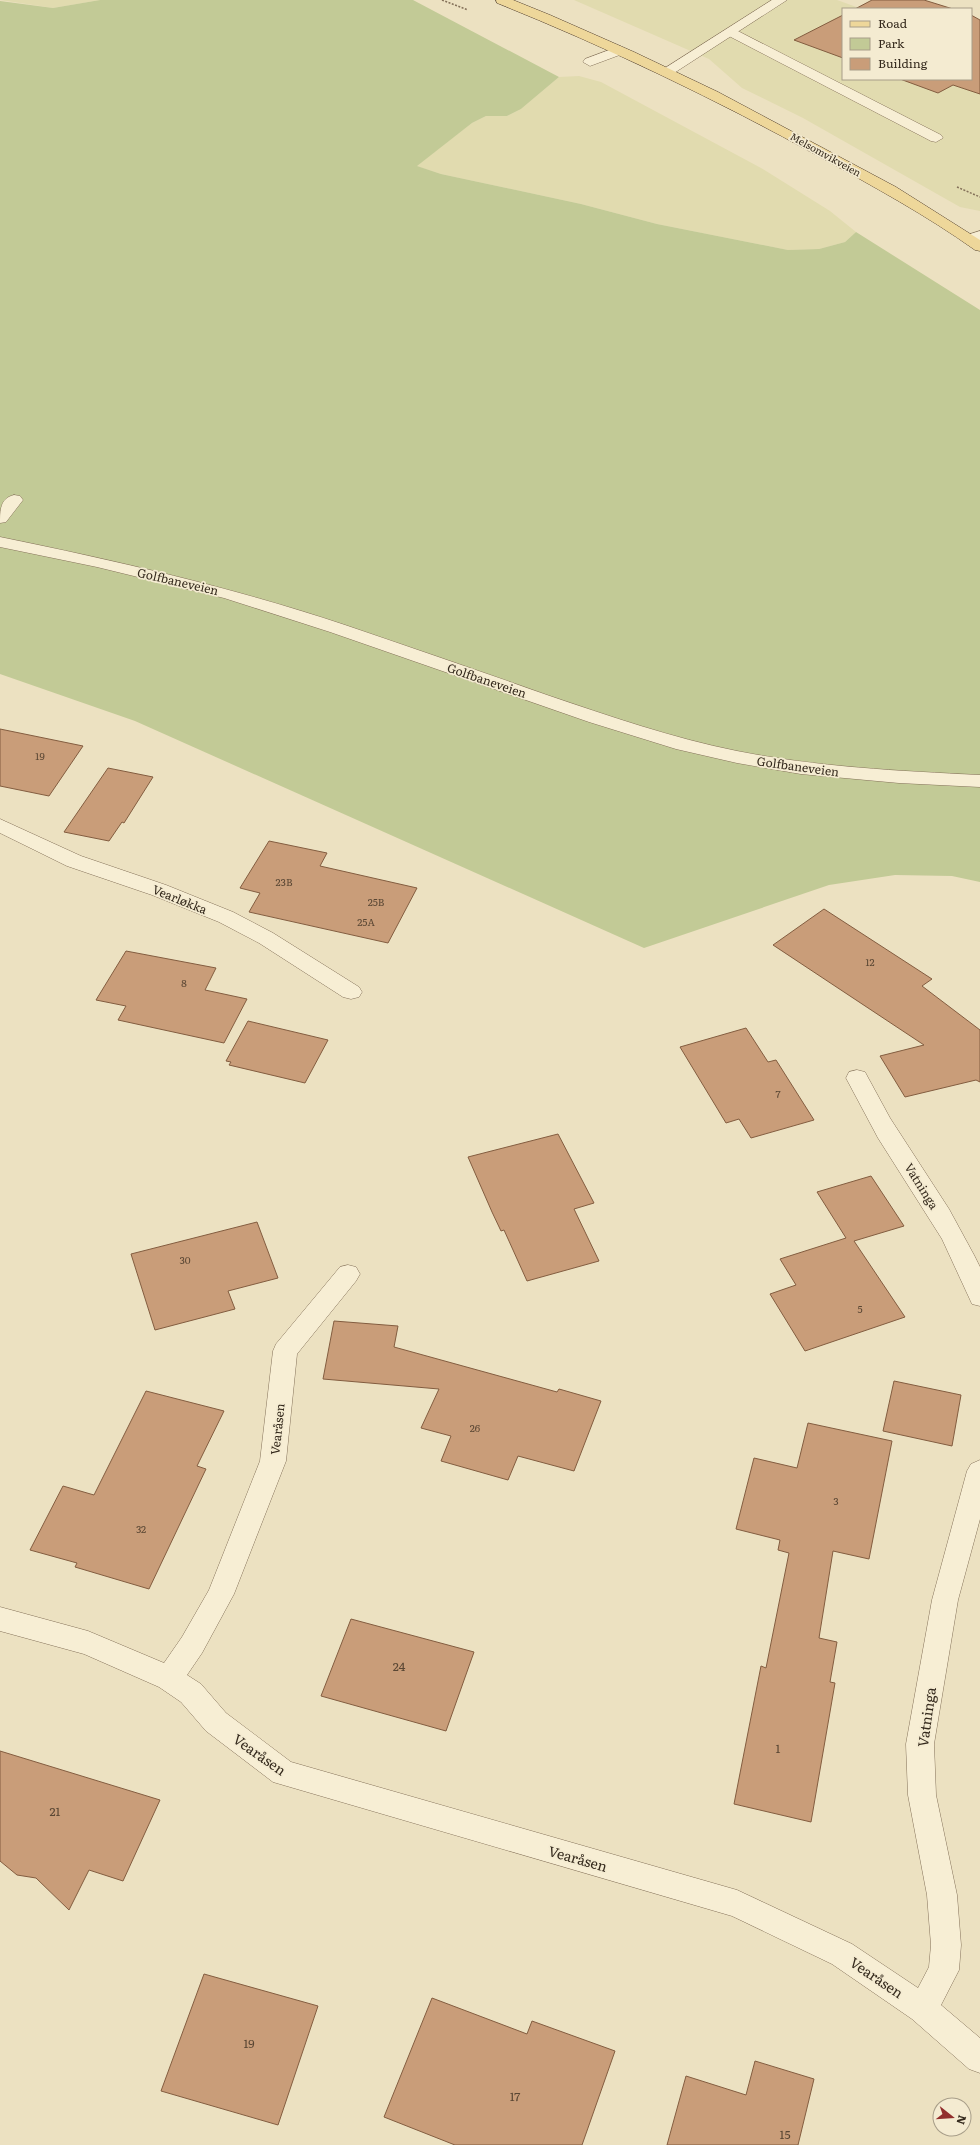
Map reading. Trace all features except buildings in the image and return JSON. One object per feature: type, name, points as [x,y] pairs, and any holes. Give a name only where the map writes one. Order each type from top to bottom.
[{"type":"main road","name":"Melsomvikveien","points":[[502,0],[620,50],[666,72],[809,145],[873,180],[976,240]]},
{"type":"street","points":[[666,72],[782,0]]},
{"type":"street","points":[[732,32],[936,138]]},
{"type":"street","points":[[590,62],[620,50]]},
{"type":"street","points":[[0,518],[14,500]]},
{"type":"street","name":"Golfbaneveien","points":[[0,542],[97,562],[230,594],[336,628],[589,716],[676,743],[737,757],[801,768],[899,777],[980,781]]},
{"type":"street","name":"Vearløkka","points":[[0,825],[74,861],[159,890],[226,917],[266,938],[351,992]]},
{"type":"street","name":"Vatninga","points":[[857,1078],[890,1138],[936,1208],[974,1280],[980,1297]]},
{"type":"street","name":"Vearåsen","points":[[169,1678],[192,1645],[221,1594],[273,1461],[285,1351],[348,1274]]},
{"type":"street","name":"Vatninga","points":[[923,2008],[944,1970],[946,1945],[942,1895],[922,1795],[920,1744],[945,1600],[980,1471]]},
{"type":"street","name":"Vearåsen","points":[[0,1619],[88,1643],[169,1678],[191,1693],[216,1722],[283,1773],[737,1904],[842,1954],[923,2008],[980,2058]]},
{"type":"shaded area","points":[[0,0],[100,0],[53,8]]},
{"type":"shaded area","points":[[574,0],[837,0],[859,8],[842,8],[842,80],[972,80],[980,53],[980,211],[960,207],[803,118],[742,88],[709,59]]},
{"type":"shaded area","points":[[579,76],[601,82],[761,168],[830,211],[856,232],[845,242],[819,249],[788,250],[657,224],[581,204],[441,174],[416,166],[472,123],[486,116],[507,116],[521,109],[559,77]]},
{"type":"green space","points":[[100,0],[413,0],[559,77],[521,109],[507,116],[486,116],[472,123],[417,166],[441,174],[581,204],[657,224],[788,250],[819,249],[845,242],[856,232],[980,310],[980,882],[952,876],[895,875],[829,885],[644,948],[135,721],[0,674],[0,1],[53,8]]}]
